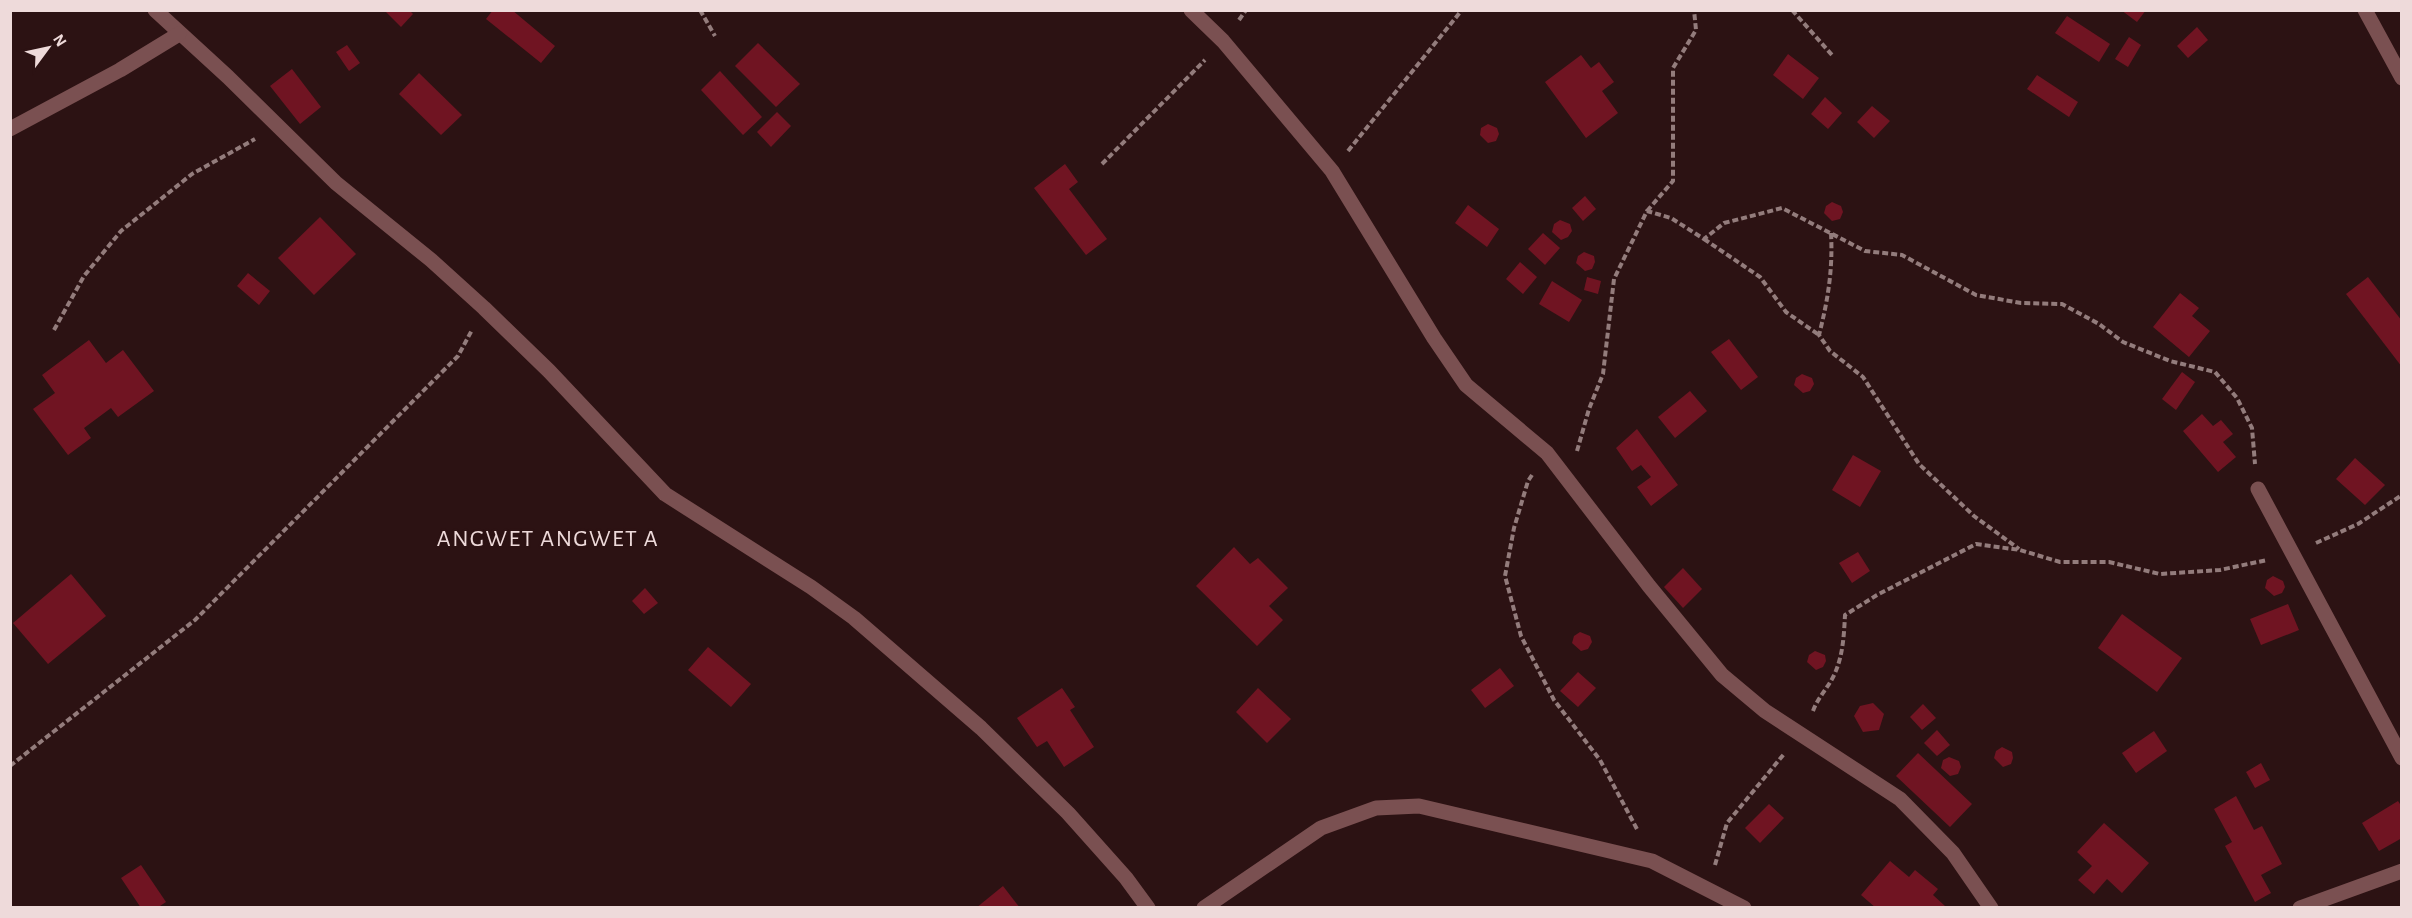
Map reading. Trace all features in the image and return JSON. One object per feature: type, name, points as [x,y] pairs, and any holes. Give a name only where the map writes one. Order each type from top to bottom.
[{"type":"street","points":[[155,10],[228,77],[336,183],[423,253],[484,308],[549,372],[664,494],[811,587],[854,618],[981,728],[1068,813],[1126,878],[1148,908]]},
{"type":"street","points":[[1191,10],[1223,41],[1332,171],[1428,328],[1466,385],[1547,453],[1649,586],[1722,675],[1765,711],[1900,799],[1953,853],[1991,908]]},
{"type":"street","points":[[2364,10],[2402,78]]},
{"type":"street","points":[[10,129],[120,70],[179,34]]},
{"type":"street","points":[[2258,489],[2402,758]]},
{"type":"street","points":[[1204,908],[1321,828],[1376,808],[1419,806],[1652,861],[1744,908]]},
{"type":"street","points":[[2300,908],[2402,871]]},
{"type":"path","points":[[700,10],[715,36]]},
{"type":"path","points":[[1102,164],[1223,41],[1246,10]]},
{"type":"path","points":[[1332,171],[1462,10]]},
{"type":"path","points":[[1569,481],[1589,409],[1603,374],[1614,279],[1647,211],[1672,181],[1673,68],[1696,30],[1694,10]]},
{"type":"path","points":[[1792,10],[1832,55]]},
{"type":"path","points":[[54,330],[84,276],[121,231],[192,174],[277,126]]},
{"type":"path","points":[[1704,239],[1724,223],[1782,208],[1865,251],[1902,255],[1976,295],[2021,303],[2062,303],[2099,324],[2123,342],[2170,361],[2215,372],[2237,398],[2252,428],[2258,489]]},
{"type":"path","points":[[1647,211],[1671,218],[1760,277],[1786,312],[1819,335],[1830,351],[1863,377],[1919,464],[1974,516],[2020,550]]},
{"type":"path","points":[[1819,335],[1827,305],[1833,264],[1831,233]]},
{"type":"path","points":[[10,766],[195,620],[458,356],[484,308]]},
{"type":"path","points":[[1547,453],[1528,481],[1514,528],[1505,576],[1521,636],[1548,689],[1600,760],[1652,861]]},
{"type":"path","points":[[1708,888],[1727,823],[1769,770],[1803,735],[1818,697],[1834,675],[1843,648],[1845,615],[1877,595],[1976,544],[2020,550],[2060,562],[2109,562],[2160,574],[2220,570],[2292,554],[2358,524],[2402,495]]},
{"type":"building","points":[[384,10],[409,10],[413,14],[401,27]]},
{"type":"building","points":[[493,10],[512,10],[555,46],[541,63],[486,19]]},
{"type":"building","points":[[2121,10],[2146,10],[2137,22]]},
{"type":"building","points":[[2067,16],[2110,44],[2099,62],[2055,33]]},
{"type":"building","points":[[2197,27],[2208,40],[2188,58],[2177,46]]},
{"type":"building","points":[[2129,37],[2141,45],[2128,67],[2115,59]]},
{"type":"building","points":[[758,43],[800,84],[776,107],[735,66]]},
{"type":"building","points":[[347,45],[360,63],[349,71],[336,52]]},
{"type":"building","points":[[1788,54],[1819,78],[1803,99],[1773,75]]},
{"type":"building","points":[[1581,55],[1591,68],[1599,62],[1614,82],[1602,91],[1618,113],[1586,138],[1545,82]]},
{"type":"building","points":[[292,69],[321,107],[300,124],[270,86]]},
{"type":"building","points":[[720,71],[762,117],[743,135],[701,90]]},
{"type":"building","points":[[419,73],[462,115],[441,135],[399,94]]},
{"type":"building","points":[[2037,75],[2078,102],[2069,117],[2027,89]]},
{"type":"building","points":[[1825,97],[1842,113],[1828,129],[1811,114]]},
{"type":"building","points":[[1872,106],[1890,121],[1874,138],[1857,122]]},
{"type":"building","points":[[777,112],[791,126],[771,147],[757,132]]},
{"type":"building","points":[[1488,124],[1497,128],[1499,134],[1496,141],[1488,143],[1480,135],[1481,128]]},
{"type":"building","points":[[1065,164],[1078,182],[1069,189],[1107,239],[1086,255],[1034,188]]},
{"type":"building","points":[[1585,196],[1596,209],[1583,221],[1572,208]]},
{"type":"building","points":[[1832,202],[1841,206],[1843,212],[1840,219],[1832,221],[1824,213],[1826,206]]},
{"type":"building","points":[[1468,205],[1499,229],[1487,247],[1455,223]]},
{"type":"building","points":[[320,217],[356,254],[314,295],[278,258]]},
{"type":"building","points":[[1560,220],[1570,224],[1572,231],[1568,237],[1561,240],[1552,232],[1554,224]]},
{"type":"building","points":[[1543,233],[1560,248],[1545,265],[1528,249]]},
{"type":"building","points":[[1584,252],[1594,256],[1595,262],[1592,269],[1585,271],[1576,263],[1578,256]]},
{"type":"building","points":[[1520,262],[1537,277],[1523,294],[1506,279]]},
{"type":"building","points":[[248,273],[270,291],[259,305],[237,286]]},
{"type":"building","points":[[1587,277],[1601,281],[1598,294],[1584,290]]},
{"type":"building","points":[[2368,277],[2402,321],[2402,367],[2346,294]]},
{"type":"building","points":[[1552,281],[1582,300],[1569,322],[1539,304]]},
{"type":"building","points":[[2180,293],[2199,308],[2192,316],[2210,331],[2189,357],[2153,327]]},
{"type":"building","points":[[1729,339],[1758,377],[1741,390],[1711,352]]},
{"type":"building","points":[[89,340],[106,363],[123,350],[154,391],[118,417],[111,408],[84,428],[91,438],[68,455],[33,409],[55,393],[42,375]]},
{"type":"building","points":[[2182,372],[2195,382],[2176,410],[2162,399]]},
{"type":"building","points":[[1802,374],[1812,378],[1814,384],[1810,391],[1803,393],[1794,385],[1796,378]]},
{"type":"building","points":[[1690,391],[1707,411],[1675,438],[1658,417]]},
{"type":"building","points":[[2202,414],[2213,426],[2221,420],[2233,434],[2223,442],[2236,457],[2218,472],[2183,431]]},
{"type":"building","points":[[1637,429],[1678,485],[1651,506],[1637,487],[1651,477],[1641,465],[1632,471],[1616,448]]},
{"type":"building","points":[[1853,455],[1881,471],[1860,507],[1832,490]]},
{"type":"building","points":[[2355,458],[2385,485],[2365,505],[2336,479]]},
{"type":"building","points":[[1234,547],[1250,564],[1258,558],[1288,588],[1269,606],[1283,620],[1257,646],[1196,586]]},
{"type":"building","points":[[1858,552],[1870,571],[1852,583],[1839,563]]},
{"type":"building","points":[[1683,568],[1702,589],[1683,608],[1664,587]]},
{"type":"building","points":[[71,574],[106,616],[48,664],[13,623]]},
{"type":"building","points":[[2273,576],[2283,581],[2285,587],[2282,593],[2274,596],[2265,588],[2267,580]]},
{"type":"building","points":[[645,588],[658,603],[644,614],[632,601]]},
{"type":"building","points":[[2288,604],[2299,630],[2261,645],[2250,619]]},
{"type":"building","points":[[2122,614],[2182,658],[2157,692],[2098,648]]},
{"type":"building","points":[[1580,632],[1590,636],[1592,642],[1588,649],[1581,651],[1572,643],[1574,636]]},
{"type":"building","points":[[708,647],[751,684],[731,707],[688,670]]},
{"type":"building","points":[[1815,651],[1825,655],[1826,661],[1823,667],[1816,670],[1807,662],[1809,655]]},
{"type":"building","points":[[1500,668],[1514,686],[1485,708],[1471,690]]},
{"type":"building","points":[[1578,672],[1596,688],[1578,707],[1560,691]]},
{"type":"building","points":[[1062,688],[1075,707],[1070,710],[1094,747],[1064,767],[1047,741],[1037,747],[1017,718]]},
{"type":"building","points":[[1258,688],[1291,719],[1267,743],[1236,712]]},
{"type":"building","points":[[1873,703],[1884,714],[1879,730],[1863,732],[1854,716],[1860,706]]},
{"type":"building","points":[[1923,704],[1936,718],[1922,730],[1910,717]]},
{"type":"building","points":[[1937,730],[1950,745],[1937,756],[1924,743]]},
{"type":"building","points":[[2154,731],[2167,751],[2136,773],[2122,753]]},
{"type":"building","points":[[2002,747],[2012,752],[2013,758],[2011,764],[2003,767],[1994,758],[1996,751]]},
{"type":"building","points":[[1918,753],[1972,804],[1950,827],[1896,776]]},
{"type":"building","points":[[1949,757],[1959,761],[1961,767],[1958,774],[1950,776],[1941,768],[1943,760]]},
{"type":"building","points":[[2261,763],[2270,780],[2255,788],[2246,772]]},
{"type":"building","points":[[2236,796],[2254,830],[2262,826],[2282,864],[2261,875],[2271,893],[2255,902],[2225,846],[2232,842],[2214,809]]},
{"type":"building","points":[[2398,801],[2402,807],[2402,838],[2379,851],[2362,823]]},
{"type":"building","points":[[1769,804],[1784,818],[1760,843],[1745,828]]},
{"type":"building","points":[[2104,823],[2149,863],[2122,893],[2107,879],[2094,894],[2078,880],[2092,866],[2077,852]]},
{"type":"building","points":[[1890,861],[1909,877],[1915,870],[1938,889],[1933,895],[1945,906],[1943,908],[1876,908],[1861,895]]},
{"type":"building","points":[[141,865],[166,902],[157,908],[141,908],[121,878]]},
{"type":"building","points":[[1003,886],[1020,908],[976,908]]},
{"type":"district","name":"ANGWET ANGWET A","points":[[548,539]]}]
